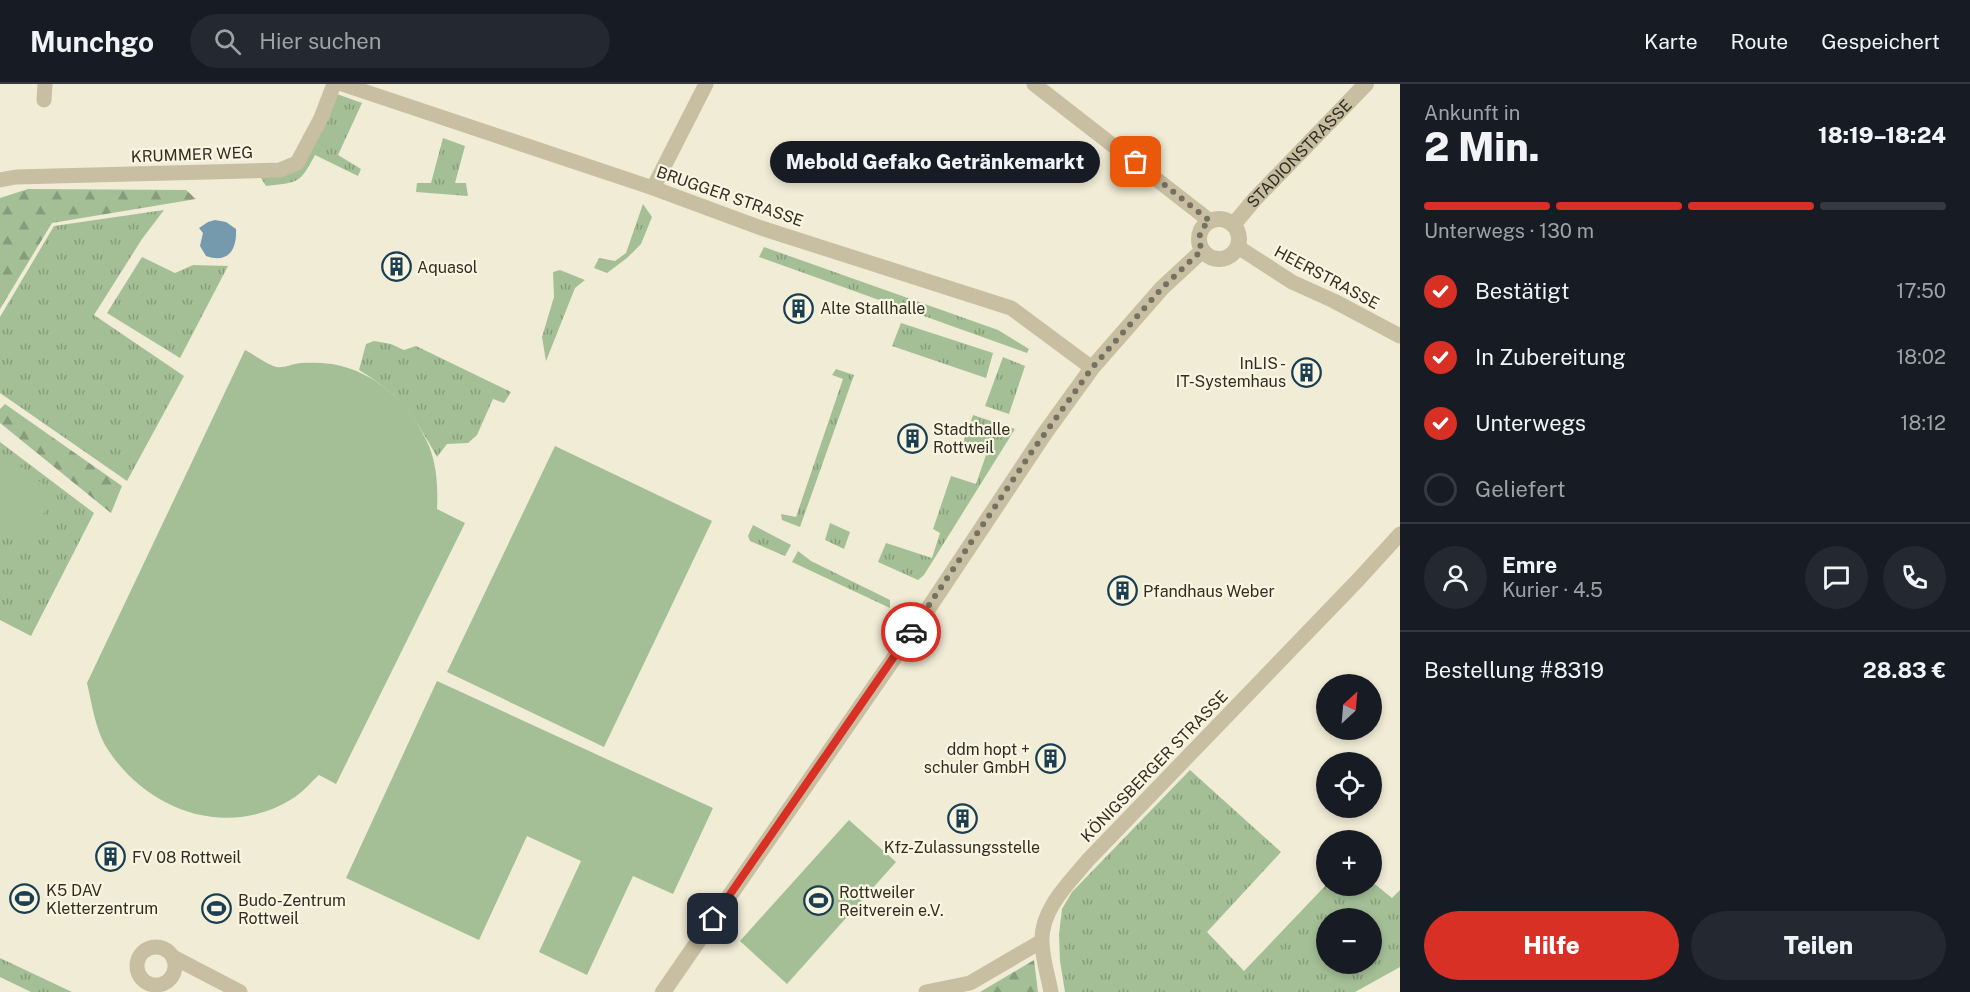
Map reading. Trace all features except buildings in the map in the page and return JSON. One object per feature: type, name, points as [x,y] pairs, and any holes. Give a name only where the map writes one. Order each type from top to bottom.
[{"type":"street","points":[[44,100],[45,84]]},
{"type":"street","name":"KRUMMER WEG","points":[[0,180],[16,177],[280,170],[297,163],[321,118],[334,84]]},
{"type":"street","name":"BRUGGER STRASSE","points":[[342,84],[653,188],[761,228],[1011,308],[1092,368]]},
{"type":"street","points":[[653,188],[706,84]]},
{"type":"street","points":[[1034,84],[1210,221]]},
{"type":"street","name":"STADIONSTRASSE","points":[[1234,224],[1254,200],[1366,84]]},
{"type":"street","points":[[1225,219],[1234,224],[1239,235],[1238,247],[1230,256],[1224,259],[1212,258],[1202,250],[1199,237],[1204,225],[1210,221],[1225,219]]},
{"type":"street","name":"HEERSTRASSE","points":[[1238,247],[1292,282],[1400,336]]},
{"type":"street","points":[[663,992],[923,616],[1044,433],[1092,368],[1162,288],[1202,250]]},
{"type":"street","name":"KÖNIGSBERGER STRASSE","points":[[1042,941],[1044,926],[1055,901],[1088,860],[1400,534]]},
{"type":"street","points":[[926,992],[970,983],[1042,941],[1051,992]]},
{"type":"street","points":[[173,957],[240,992]]},
{"type":"green space","points":[[337,94],[362,103],[338,155],[361,169],[358,176],[315,155],[301,177],[285,184],[266,186],[261,178],[292,172]]},
{"type":"green space","points":[[443,138],[465,146],[455,183],[466,183],[468,196],[416,192],[417,183],[431,183]]},
{"type":"green space","points":[[28,189],[186,190],[196,199],[52,223],[0,309],[0,198]]},
{"type":"green space","points":[[643,204],[652,217],[641,244],[607,273],[594,268],[599,258],[615,261],[626,253]]},
{"type":"green space","points":[[164,210],[142,239],[94,315],[184,376],[127,481],[0,393],[0,317],[54,226]]},
{"type":"green space","points":[[764,247],[998,330],[1029,349],[1027,353],[759,257]]},
{"type":"green space","points":[[142,257],[175,273],[193,265],[228,266],[180,358],[107,313]]},
{"type":"green space","points":[[560,270],[585,280],[575,288],[546,361],[542,337],[554,297],[553,272]]},
{"type":"green space","points":[[901,323],[993,353],[986,378],[892,346]]},
{"type":"green space","points":[[374,341],[391,344],[404,350],[416,346],[511,392],[504,403],[493,399],[477,435],[468,443],[447,444],[437,457],[405,408],[385,388],[359,370],[366,344]]},
{"type":"green space","points":[[245,350],[277,367],[300,363],[332,364],[348,368],[378,382],[413,417],[429,446],[434,461],[437,509],[465,523],[336,784],[319,775],[295,797],[269,810],[243,817],[216,817],[190,812],[165,802],[142,787],[122,768],[105,745],[99,731],[87,683]]},
{"type":"green space","points":[[1003,357],[1025,366],[1009,414],[985,406]]},
{"type":"green space","points":[[836,369],[854,375],[800,527],[782,520],[781,514],[796,517],[843,379],[832,375]]},
{"type":"green space","points":[[5,404],[122,486],[111,513],[0,423],[0,409]]},
{"type":"green space","points":[[973,415],[1015,429],[924,575],[918,580],[878,562],[886,543],[932,558],[940,533],[933,529],[951,476],[976,484],[987,452],[963,443]]},
{"type":"green space","points":[[0,442],[94,513],[31,636],[0,620]]},
{"type":"green space","points":[[555,446],[712,521],[604,747],[447,672]]},
{"type":"green space","points":[[5,454],[57,495],[21,544],[0,529],[0,460]]},
{"type":"green space","points":[[830,523],[850,532],[844,549],[825,540]]},
{"type":"green space","points":[[753,525],[791,545],[785,556],[750,541],[748,536]]},
{"type":"green space","points":[[798,551],[811,561],[890,600],[890,608],[792,562]]},
{"type":"green space","points":[[437,681],[713,808],[673,894],[633,876],[587,975],[539,952],[581,861],[527,836],[479,940],[346,878]]},
{"type":"green space","points":[[1190,770],[1281,852],[1207,932],[1244,971],[1316,895],[1382,896],[1382,890],[1392,898],[1400,890],[1400,967],[1355,992],[1065,992],[1059,934],[1062,909],[1072,892]]},
{"type":"green space","name":"Rottweiler Reitverein e.V.","points":[[849,820],[896,862],[787,984],[740,941]]},
{"type":"green space","points":[[0,958],[72,992],[31,992],[0,977]]},
{"type":"green space","points":[[1034,960],[1038,992],[980,992]]},
{"type":"water","points":[[215,220],[226,222],[236,229],[233,248],[230,253],[221,258],[206,256],[200,246],[203,233],[199,228]]},
{"type":"way so far","points":[[911,632],[1044,433],[1092,368],[1162,288],[1202,250],[1199,244],[1200,231],[1210,221],[1136,162]]},
{"type":"place","name":"Mebold Gefako Getränkemarkt","points":[[1136,162]]},
{"type":"place","name":"Aquasol","points":[[396,267]]},
{"type":"place","name":"Alte Stallhalle","points":[[799,308]]},
{"type":"place","name":"InLIS - IT-Systemhaus","points":[[1307,372]]},
{"type":"place","name":"Stadthalle Rottweil","points":[[912,438]]},
{"type":"place","name":"Pfandhaus Weber","points":[[1122,591]]},
{"type":"place","name":"ddm hopt + schuler GmbH","points":[[1051,758]]},
{"type":"place","name":"Kfz-Zulassungsstelle","points":[[962,819]]},
{"type":"place","name":"FV 08 Rottweil","points":[[111,857]]},
{"type":"place","name":"K5 DAV Kletterzentrum","points":[[25,899]]},
{"type":"place","name":"Rottweiler Reitverein e.V.","points":[[818,901]]},
{"type":"place","name":"Budo-Zentrum Rottweil","points":[[217,909]]},
{"type":"route","points":[[713,919],[911,632]]}]
